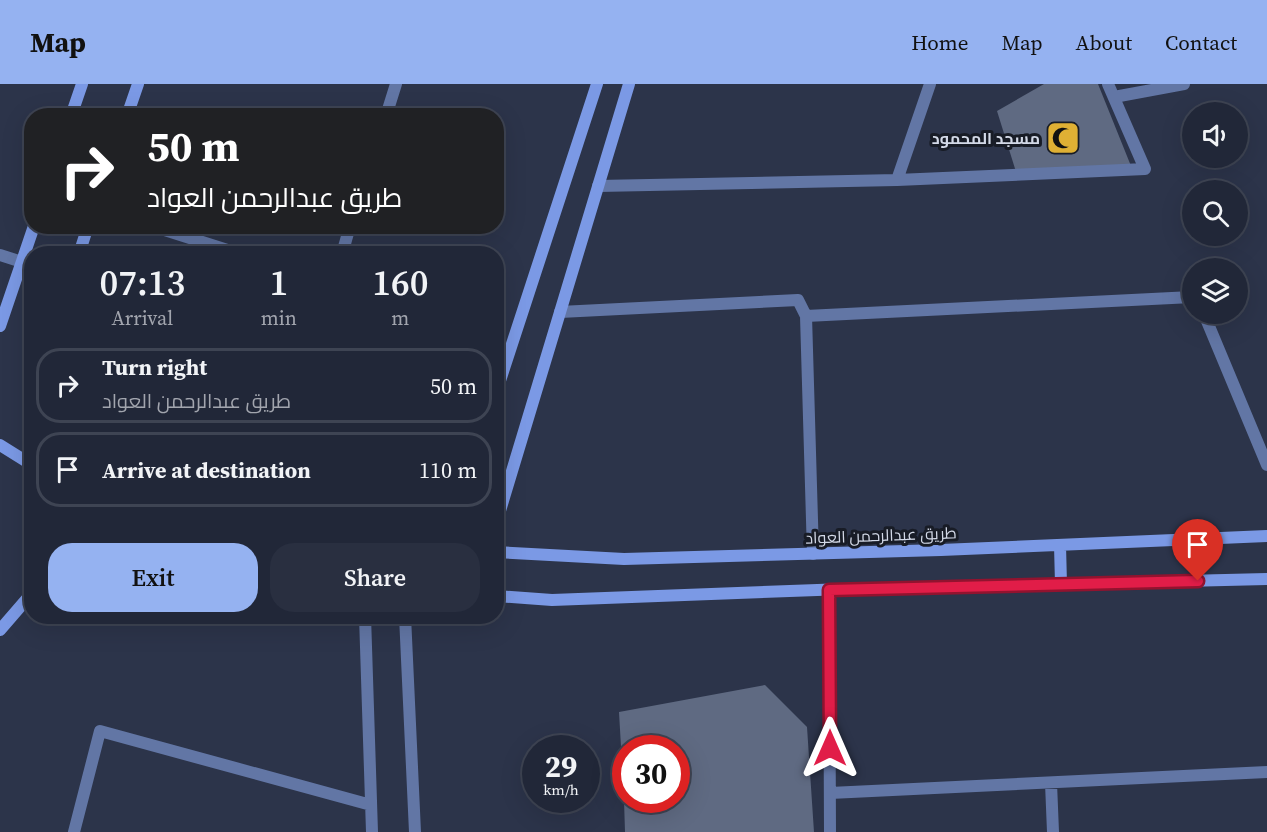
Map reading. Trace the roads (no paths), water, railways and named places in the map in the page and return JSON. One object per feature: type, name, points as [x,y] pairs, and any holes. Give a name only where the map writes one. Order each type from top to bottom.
[{"type":"main road","points":[[74,108],[82,84]]},
{"type":"main road","points":[[130,108],[138,84]]},
{"type":"main road","points":[[504,369],[597,84]]},
{"type":"main road","points":[[504,498],[629,84]]},
{"type":"main road","points":[[27,246],[31,234]]},
{"type":"main road","points":[[29,240],[31,246]]},
{"type":"main road","points":[[0,326],[24,256]]},
{"type":"main road","points":[[0,444],[24,460]]},
{"type":"main road","name":"طريق عبدالرحمن العواد","points":[[504,552],[624,559],[1267,536]]},
{"type":"main road","points":[[1060,545],[1061,584]]},
{"type":"main road","points":[[504,597],[552,600],[829,590],[1267,579]]},
{"type":"main road","points":[[0,611],[24,596]]},
{"type":"main road","points":[[0,630],[24,601]]},
{"type":"street","points":[[388,108],[396,84]]},
{"type":"street","points":[[897,180],[930,84]]},
{"type":"street","points":[[598,186],[897,180],[1145,169],[1108,84]]},
{"type":"street","points":[[1114,97],[1184,84]]},
{"type":"street","points":[[177,234],[215,246]]},
{"type":"street","points":[[0,255],[22,262]]},
{"type":"street","points":[[806,316],[1182,297]]},
{"type":"street","points":[[560,312],[798,300],[806,316],[813,554]]},
{"type":"street","points":[[1208,324],[1267,465]]},
{"type":"street","points":[[829,590],[830,832]]},
{"type":"street","points":[[365,624],[372,832]]},
{"type":"street","points":[[405,624],[415,832]]},
{"type":"street","points":[[74,832],[100,731],[371,805]]},
{"type":"street","points":[[830,793],[1267,772]]},
{"type":"street","points":[[1051,783],[1053,832]]},
{"type":"place","name":"مسجد المحمود","points":[[1063,138]]}]
